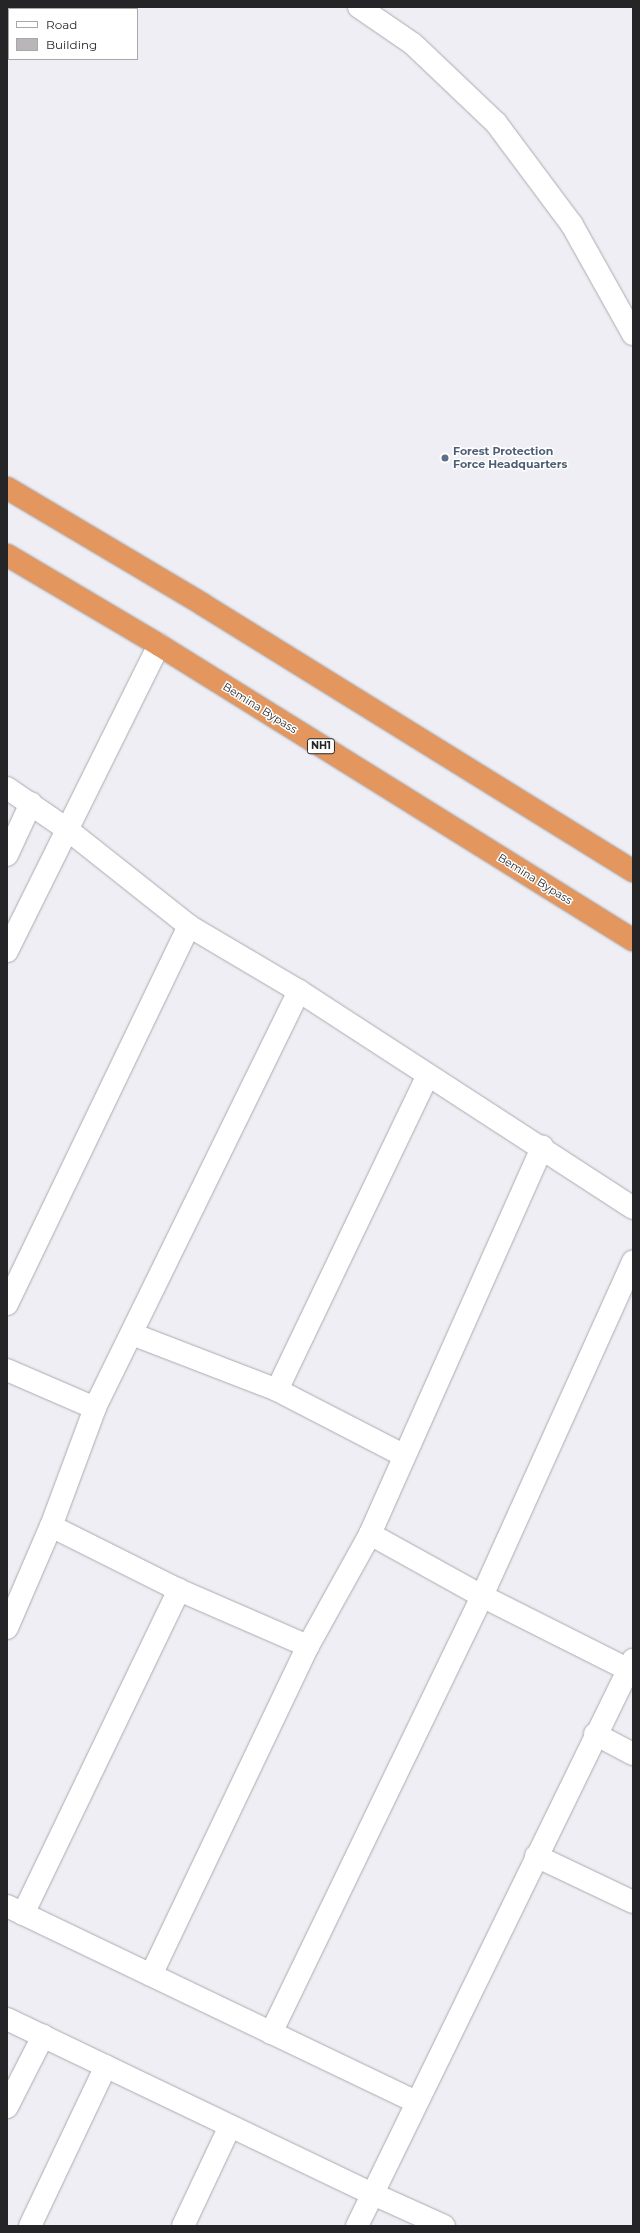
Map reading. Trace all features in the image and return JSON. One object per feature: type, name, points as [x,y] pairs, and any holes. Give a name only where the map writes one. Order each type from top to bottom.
[{"type":"highway","points":[[7,488],[202,604],[633,871]]},
{"type":"highway","name":"Bemina Bypass","points":[[7,555],[159,645],[633,940]]},
{"type":"street","points":[[359,7],[413,44],[496,123],[572,225],[633,334]]},
{"type":"street","points":[[7,951],[159,645]]},
{"type":"street","points":[[7,788],[32,803],[68,830],[189,926],[299,991],[428,1076],[542,1147],[633,1208]]},
{"type":"street","points":[[7,855],[32,803]]},
{"type":"street","points":[[7,1304],[189,926]]},
{"type":"street","points":[[7,1628],[51,1526],[95,1408],[299,991]]},
{"type":"street","points":[[277,1390],[428,1076]]},
{"type":"street","points":[[151,1975],[308,1646],[370,1534],[403,1455],[542,1147]]},
{"type":"street","points":[[271,2033],[482,1596],[633,1262]]},
{"type":"street","points":[[132,1334],[277,1390],[403,1455]]},
{"type":"street","points":[[7,1370],[95,1408]]},
{"type":"street","points":[[51,1526],[179,1590],[308,1646]]},
{"type":"street","points":[[357,2226],[595,1734],[631,1665],[482,1596],[370,1534]]},
{"type":"street","points":[[179,1590],[15,1910],[417,2102]]},
{"type":"street","points":[[595,1734],[633,1754]]},
{"type":"street","points":[[536,1856],[633,1902]]},
{"type":"street","points":[[7,2019],[373,2194],[444,2226]]},
{"type":"street","points":[[7,2107],[43,2036]]},
{"type":"street","points":[[30,2226],[106,2066]]},
{"type":"street","points":[[183,2226],[230,2126]]},
{"type":"building","points":[[7,7],[73,7],[8,8],[8,18]]},
{"type":"place","name":"Forest Protection Force Headquarters","points":[[445,458]]}]
